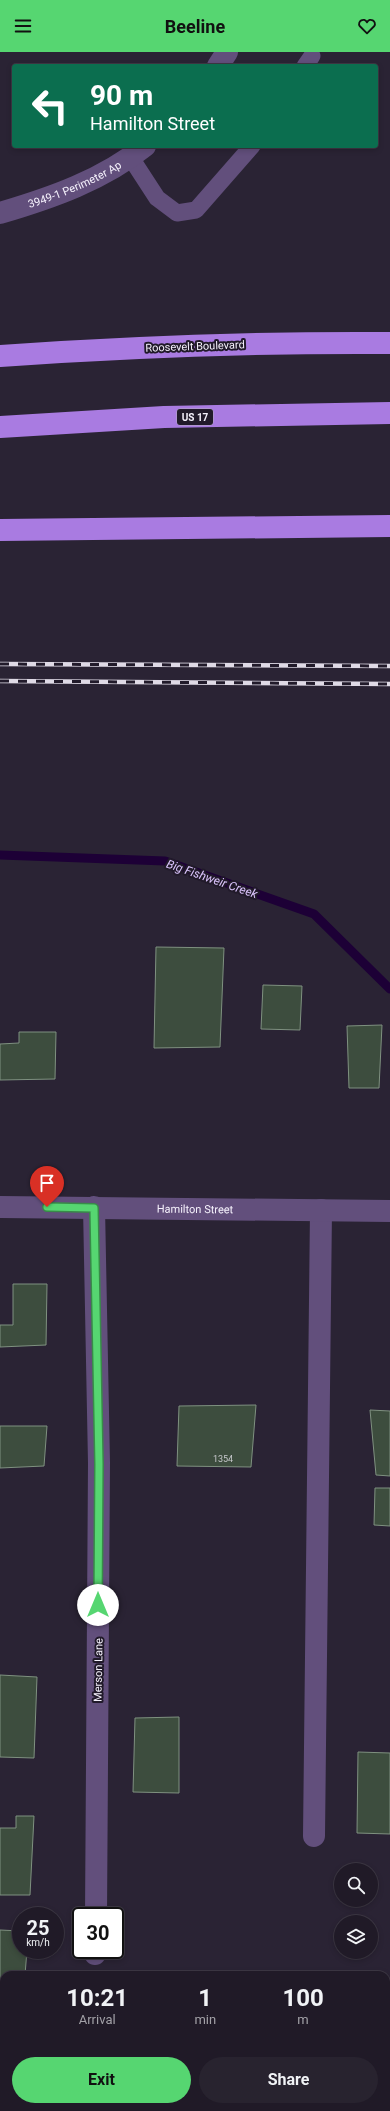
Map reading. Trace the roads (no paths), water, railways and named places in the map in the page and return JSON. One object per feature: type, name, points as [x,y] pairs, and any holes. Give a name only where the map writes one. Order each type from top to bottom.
[{"type":"highway","name":"Roosevelt Boulevard","points":[[0,356],[160,346],[305,342],[390,343]]},
{"type":"highway","name":"US 17","points":[[0,427],[164,417],[390,413]]},
{"type":"highway","points":[[0,530],[390,526]]},
{"type":"street","points":[[219,64],[227,52]]},
{"type":"street","name":"3949-1 Perimeter Ap","points":[[0,212],[37,202],[73,188],[138,152]]},
{"type":"street","name":"Hamilton Street","points":[[0,1207],[390,1211]]},
{"type":"street","name":"Merson Lane","points":[[94,1208],[99,1464],[96,1907]]},
{"type":"street","points":[[314,1836],[321,1210]]},
{"type":"lane","points":[[138,152],[157,198],[177,213],[196,210],[250,148]]},
{"type":"waterway","name":"Big Fishweir Creek","points":[[0,855],[165,861],[314,914],[390,989]]},
{"type":"railway","points":[[0,664],[390,666]]},
{"type":"railway","points":[[0,681],[390,684]]}]
